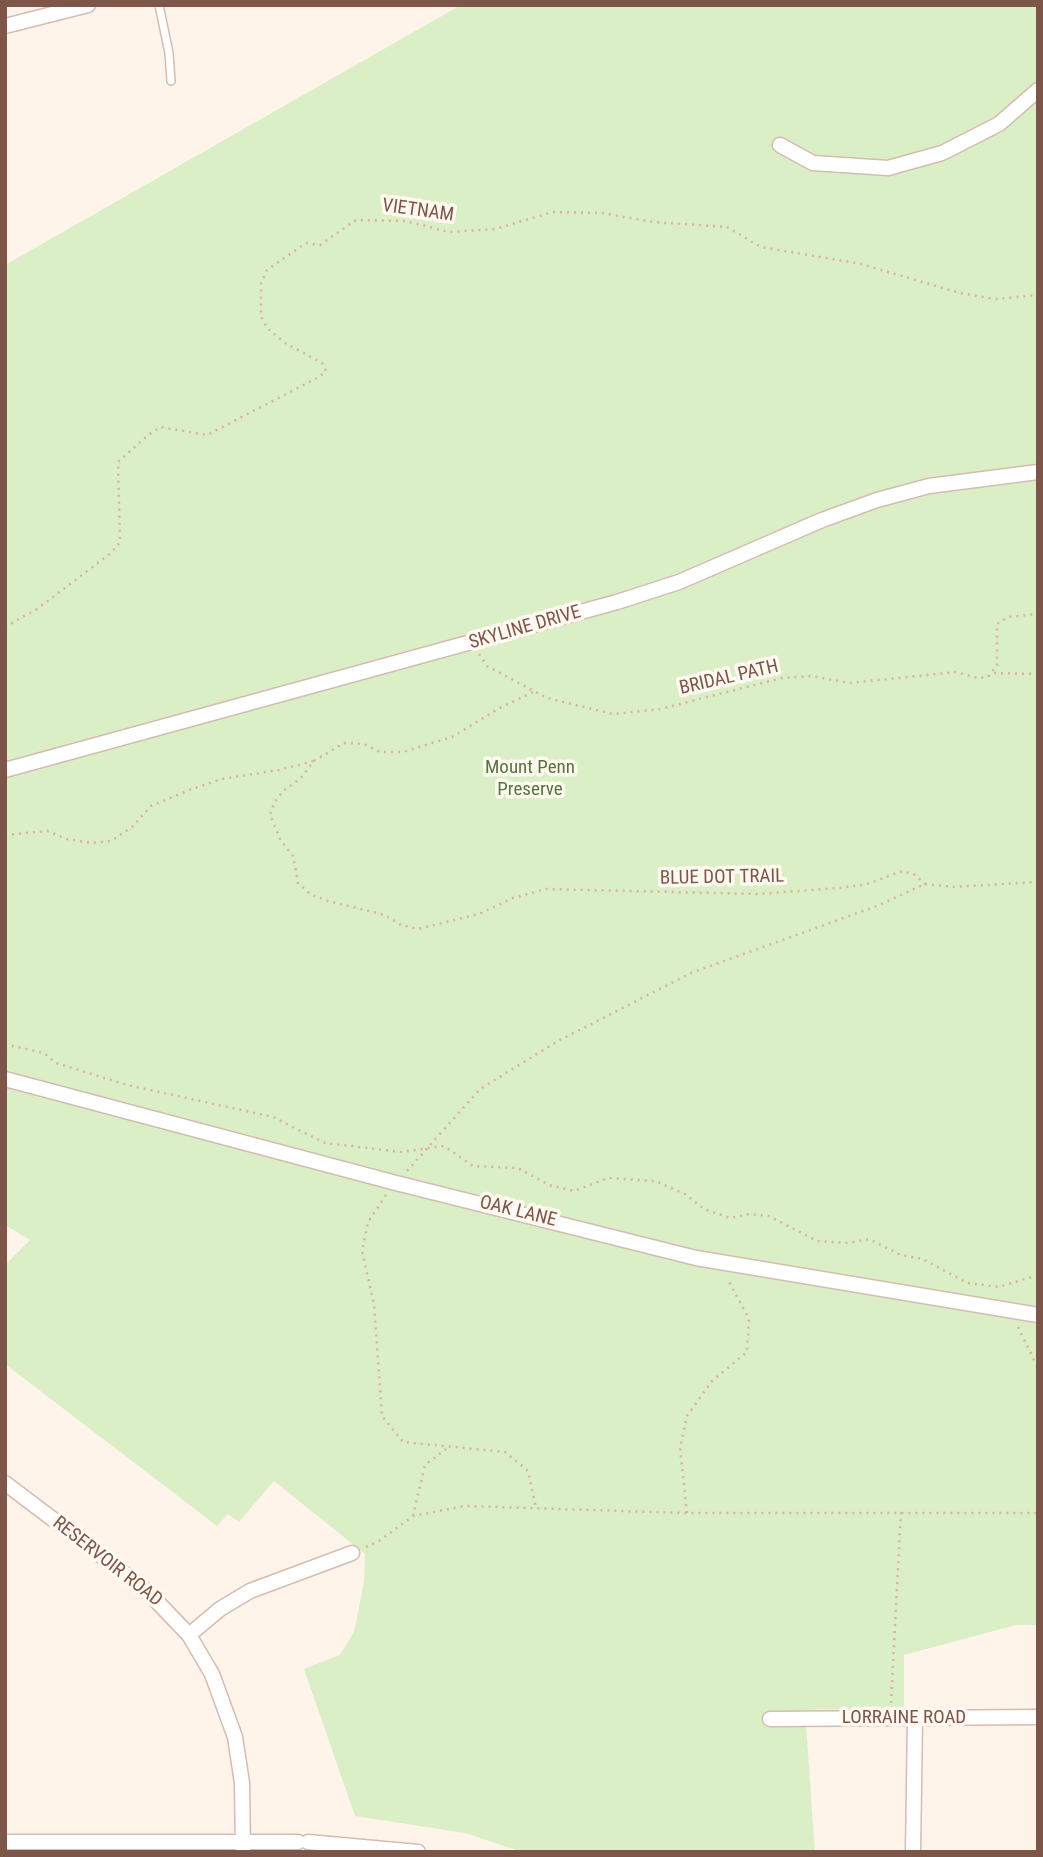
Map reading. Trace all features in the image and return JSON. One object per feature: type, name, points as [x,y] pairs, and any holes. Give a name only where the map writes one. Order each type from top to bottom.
[{"type":"street","points":[[5,26],[88,5]]},
{"type":"street","points":[[780,145],[813,163],[888,168],[942,153],[999,124],[1038,90]]},
{"type":"street","name":"SKYLINE DRIVE","points":[[5,770],[617,602],[679,582],[822,520],[877,500],[929,486],[1038,472]]},
{"type":"street","name":"OAK LANE","points":[[5,1079],[396,1183],[726,1263],[1038,1315]]},
{"type":"street","name":"RESERVOIR ROAD","points":[[5,1483],[145,1588],[189,1635],[212,1674],[235,1737],[242,1783],[243,1848]]},
{"type":"street","points":[[189,1635],[220,1609],[250,1591],[352,1553]]},
{"type":"street","name":"LORRAINE ROAD","points":[[770,1719],[1038,1717]]},
{"type":"street","points":[[913,1852],[915,1718]]},
{"type":"street","points":[[5,1842],[243,1848],[303,1842],[418,1852]]},
{"type":"lane","points":[[159,5],[169,53],[171,81]]},
{"type":"path","name":"VIETNAM","points":[[5,627],[69,585],[111,553],[120,542],[116,473],[118,462],[147,436],[160,427],[207,435],[319,377],[326,370],[322,363],[285,343],[267,328],[261,316],[261,284],[267,270],[306,243],[320,245],[355,220],[405,221],[449,232],[495,229],[553,212],[602,213],[653,222],[727,228],[761,247],[861,264],[960,293],[995,299],[1038,295]]},
{"type":"path","points":[[993,673],[998,665],[997,624],[1008,617],[1038,614]]},
{"type":"path","name":"BRIDAL PATH","points":[[477,652],[487,666],[533,692],[613,714],[660,709],[782,678],[813,676],[849,683],[956,672],[978,678],[993,673],[1038,674]]},
{"type":"path","name":"BLUE DOT TRAIL","points":[[533,692],[498,709],[452,737],[403,752],[380,752],[364,744],[345,743],[314,761],[274,803],[270,815],[281,841],[293,856],[299,883],[310,894],[328,901],[386,915],[401,925],[418,929],[479,914],[513,898],[546,889],[758,894],[867,884],[902,872],[915,875],[925,884]]},
{"type":"path","points":[[5,835],[47,831],[67,839],[91,843],[111,841],[132,827],[151,806],[192,789],[222,779],[314,761]]},
{"type":"path","points":[[536,1508],[528,1471],[505,1452],[403,1442],[382,1416],[374,1304],[362,1251],[368,1222],[396,1183],[480,1088],[558,1041],[691,973],[877,906],[925,884],[951,887],[1038,882]]},
{"type":"path","points":[[5,1048],[13,1046],[44,1053],[56,1063],[127,1085],[273,1117],[325,1143],[361,1149],[424,1149],[444,1146],[473,1166],[518,1168],[549,1185],[574,1191],[608,1178],[655,1181],[685,1194],[704,1209],[730,1218],[749,1214],[769,1216],[817,1241],[848,1243],[869,1239],[901,1255],[923,1259],[967,1283],[999,1287],[1038,1275]]},
{"type":"path","points":[[687,1513],[680,1448],[687,1416],[712,1381],[747,1352],[749,1320],[726,1277],[726,1263]]},
{"type":"path","points":[[1009,1311],[1038,1368]]},
{"type":"path","points":[[413,1516],[425,1465],[450,1446]]},
{"type":"path","points":[[352,1553],[379,1541],[413,1516],[464,1506],[687,1513],[1038,1513]]},
{"type":"path","points":[[890,1719],[901,1511]]},
{"type":"green space","name":"Mount Penn Preserve","points":[[461,5],[1038,5],[1038,1625],[1016,1625],[904,1655],[904,1708],[805,1710],[815,1852],[522,1852],[465,1833],[355,1816],[304,1669],[340,1655],[354,1632],[364,1582],[365,1554],[274,1481],[239,1522],[228,1514],[217,1526],[5,1364],[5,1265],[30,1240],[5,1225],[5,265]]}]
